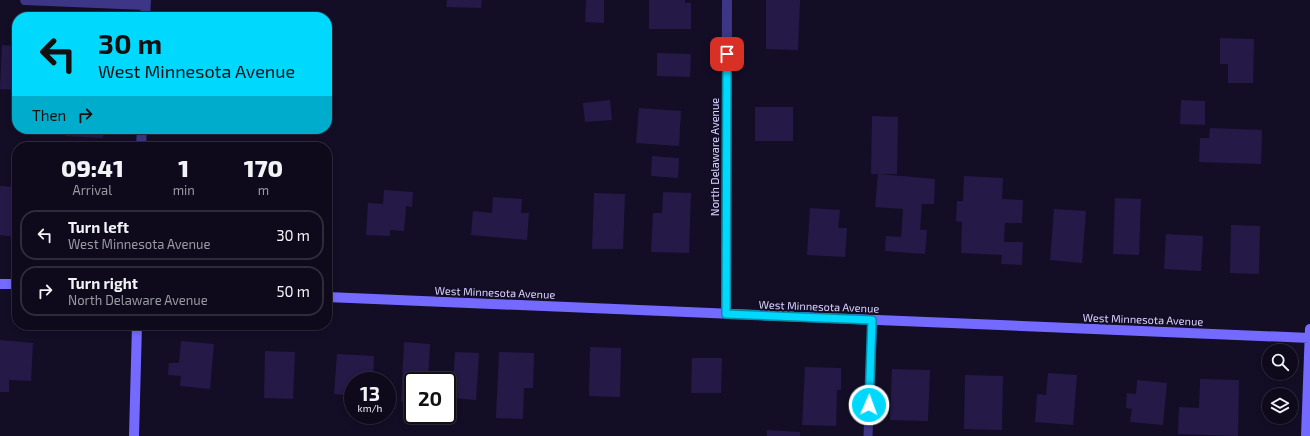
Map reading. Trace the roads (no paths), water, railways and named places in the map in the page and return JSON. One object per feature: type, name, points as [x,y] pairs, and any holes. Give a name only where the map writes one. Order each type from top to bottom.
[{"type":"street","points":[[25,0],[145,2]]},
{"type":"street","name":"North Delaware Avenue","points":[[726,314],[727,0]]},
{"type":"street","points":[[0,284],[12,284]]},
{"type":"street","name":"West Minnesota Avenue","points":[[332,297],[1310,338]]},
{"type":"street","points":[[1306,436],[1310,329]]},
{"type":"street","points":[[134,436],[137,330]]},
{"type":"lane","points":[[868,436],[872,320]]}]
